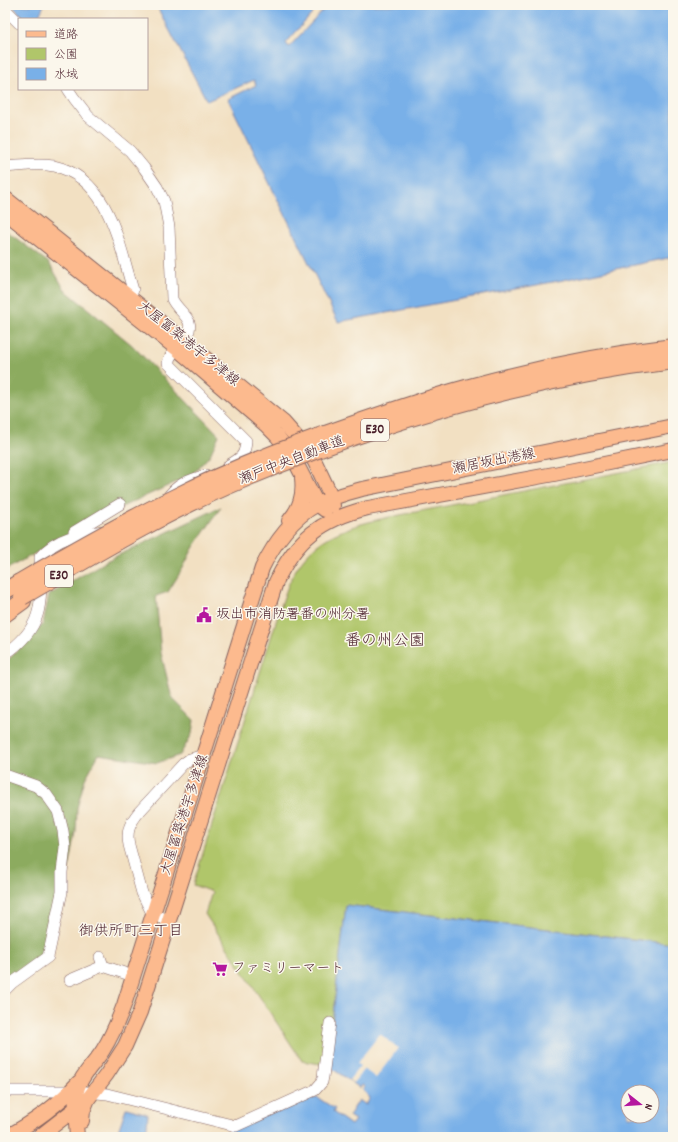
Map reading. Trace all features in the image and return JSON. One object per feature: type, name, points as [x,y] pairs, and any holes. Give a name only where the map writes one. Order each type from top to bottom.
[{"type":"highway","name":"瀬戸中央自動車道","points":[[15,588],[84,535],[174,497],[237,468],[309,440],[388,412],[466,388],[546,369],[629,352],[673,347]]},
{"type":"highway","name":"瀬戸中央自動車道","points":[[15,588],[96,554],[170,514],[242,480],[390,424],[468,401],[549,382],[633,366],[673,361]]},
{"type":"highway","points":[[5,607],[15,588]]},
{"type":"highway","points":[[5,614],[15,588]]},
{"type":"main road","name":"大屋冨築港宇多津線","points":[[5,198],[48,239],[180,344],[272,411],[309,452],[332,498],[334,518]]},
{"type":"main road","name":"大屋冨築港宇多津線","points":[[5,212],[48,239],[130,297],[267,426],[285,446],[300,469],[317,504],[334,518]]},
{"type":"main road","name":"瀬居坂出港線","points":[[317,504],[362,489],[673,426]]},
{"type":"main road","name":"瀬居坂出港線","points":[[334,518],[350,512],[368,508],[554,474],[673,450]]},
{"type":"main road","points":[[262,568],[276,537],[294,514],[302,499],[303,484],[300,469]]},
{"type":"main road","name":"大屋冨築港宇多津線","points":[[74,1091],[98,1059],[111,1037],[124,1005],[262,568],[280,537],[299,518],[317,504]]},
{"type":"main road","name":"大屋冨築港宇多津線","points":[[76,1126],[82,1118],[88,1099],[125,1046],[140,1012],[274,588],[281,571],[304,541],[334,518]]},
{"type":"main road","points":[[228,678],[245,683]]},
{"type":"main road","points":[[74,1091],[76,1126]]},
{"type":"main road","points":[[6,1137],[38,1118],[74,1091]]},
{"type":"main road","points":[[42,1135],[59,1131],[65,1133],[76,1126],[93,1092]]},
{"type":"main road","points":[[38,1118],[57,1114],[76,1126]]},
{"type":"main road","points":[[42,1135],[76,1126]]},
{"type":"street","points":[[5,9],[18,22]]},
{"type":"street","points":[[65,538],[87,533],[122,529],[138,524],[152,517],[175,488],[191,480],[228,466],[241,458],[245,451],[246,441],[168,363],[169,358],[189,329],[189,323],[172,299],[169,227],[164,201],[144,168],[130,151],[88,116],[69,90]]},
{"type":"street","points":[[5,167],[38,164],[53,166],[65,169],[76,175],[89,186],[99,197],[108,212],[133,290],[130,297]]},
{"type":"street","points":[[5,654],[14,647],[32,627],[37,618],[41,597],[40,557],[47,549],[120,504]]},
{"type":"street","points":[[169,920],[153,915],[142,893],[127,837],[128,828],[132,820],[183,764],[190,759],[204,755]]},
{"type":"street","points":[[5,775],[36,786],[46,794],[58,811],[64,831],[65,847],[62,872],[62,892],[48,957],[12,983],[5,990]]},
{"type":"street","points":[[70,980],[102,962],[134,976]]},
{"type":"street","points":[[5,1091],[74,1091],[107,1094],[236,1126],[319,1087],[323,1077],[330,1023]]},
{"type":"green space","points":[[5,230],[49,263],[65,290],[132,345],[219,435],[210,455],[192,475],[108,513],[5,570]]},
{"type":"green space","points":[[673,462],[673,944],[346,905],[327,1065],[302,1061],[205,914],[212,892],[193,885],[283,599],[290,581],[300,563],[321,542],[346,529],[360,524]]},
{"type":"green space","points":[[221,507],[192,550],[168,592],[156,596],[161,653],[172,698],[194,720],[192,734],[180,755],[157,763],[99,754],[85,779],[77,808],[76,833],[70,864],[43,953],[5,991],[5,663],[43,624],[49,595],[106,561]]},
{"type":"water","points":[[12,5],[44,5],[37,18],[23,18]]},
{"type":"water","points":[[156,5],[320,5],[286,43],[289,47],[328,5],[673,5],[673,257],[558,281],[338,322],[228,99],[256,85],[254,80],[207,101]]},
{"type":"water","points":[[346,905],[673,944],[673,1137],[227,1137],[229,1128],[310,1098],[318,1098],[335,1109],[333,1112],[351,1125],[355,1120],[349,1116],[359,1100],[366,1105],[370,1098],[363,1090],[365,1087],[362,1085],[360,1088],[327,1065]]},
{"type":"water","points":[[126,1108],[148,1114],[146,1137],[116,1137]]},
{"type":"pier","points":[[380,1034],[398,1048],[376,1078],[364,1069],[353,1083],[349,1080],[360,1066],[357,1063]]},
{"type":"place","name":"坂出市消防署番の州分署","points":[[204,615]]},
{"type":"place","name":"ファミリーマート","points":[[220,969]]},
{"type":"district","name":"番の州公園","points":[[385,641]]},
{"type":"district","name":"御供所町三丁目","points":[[131,932]]}]
